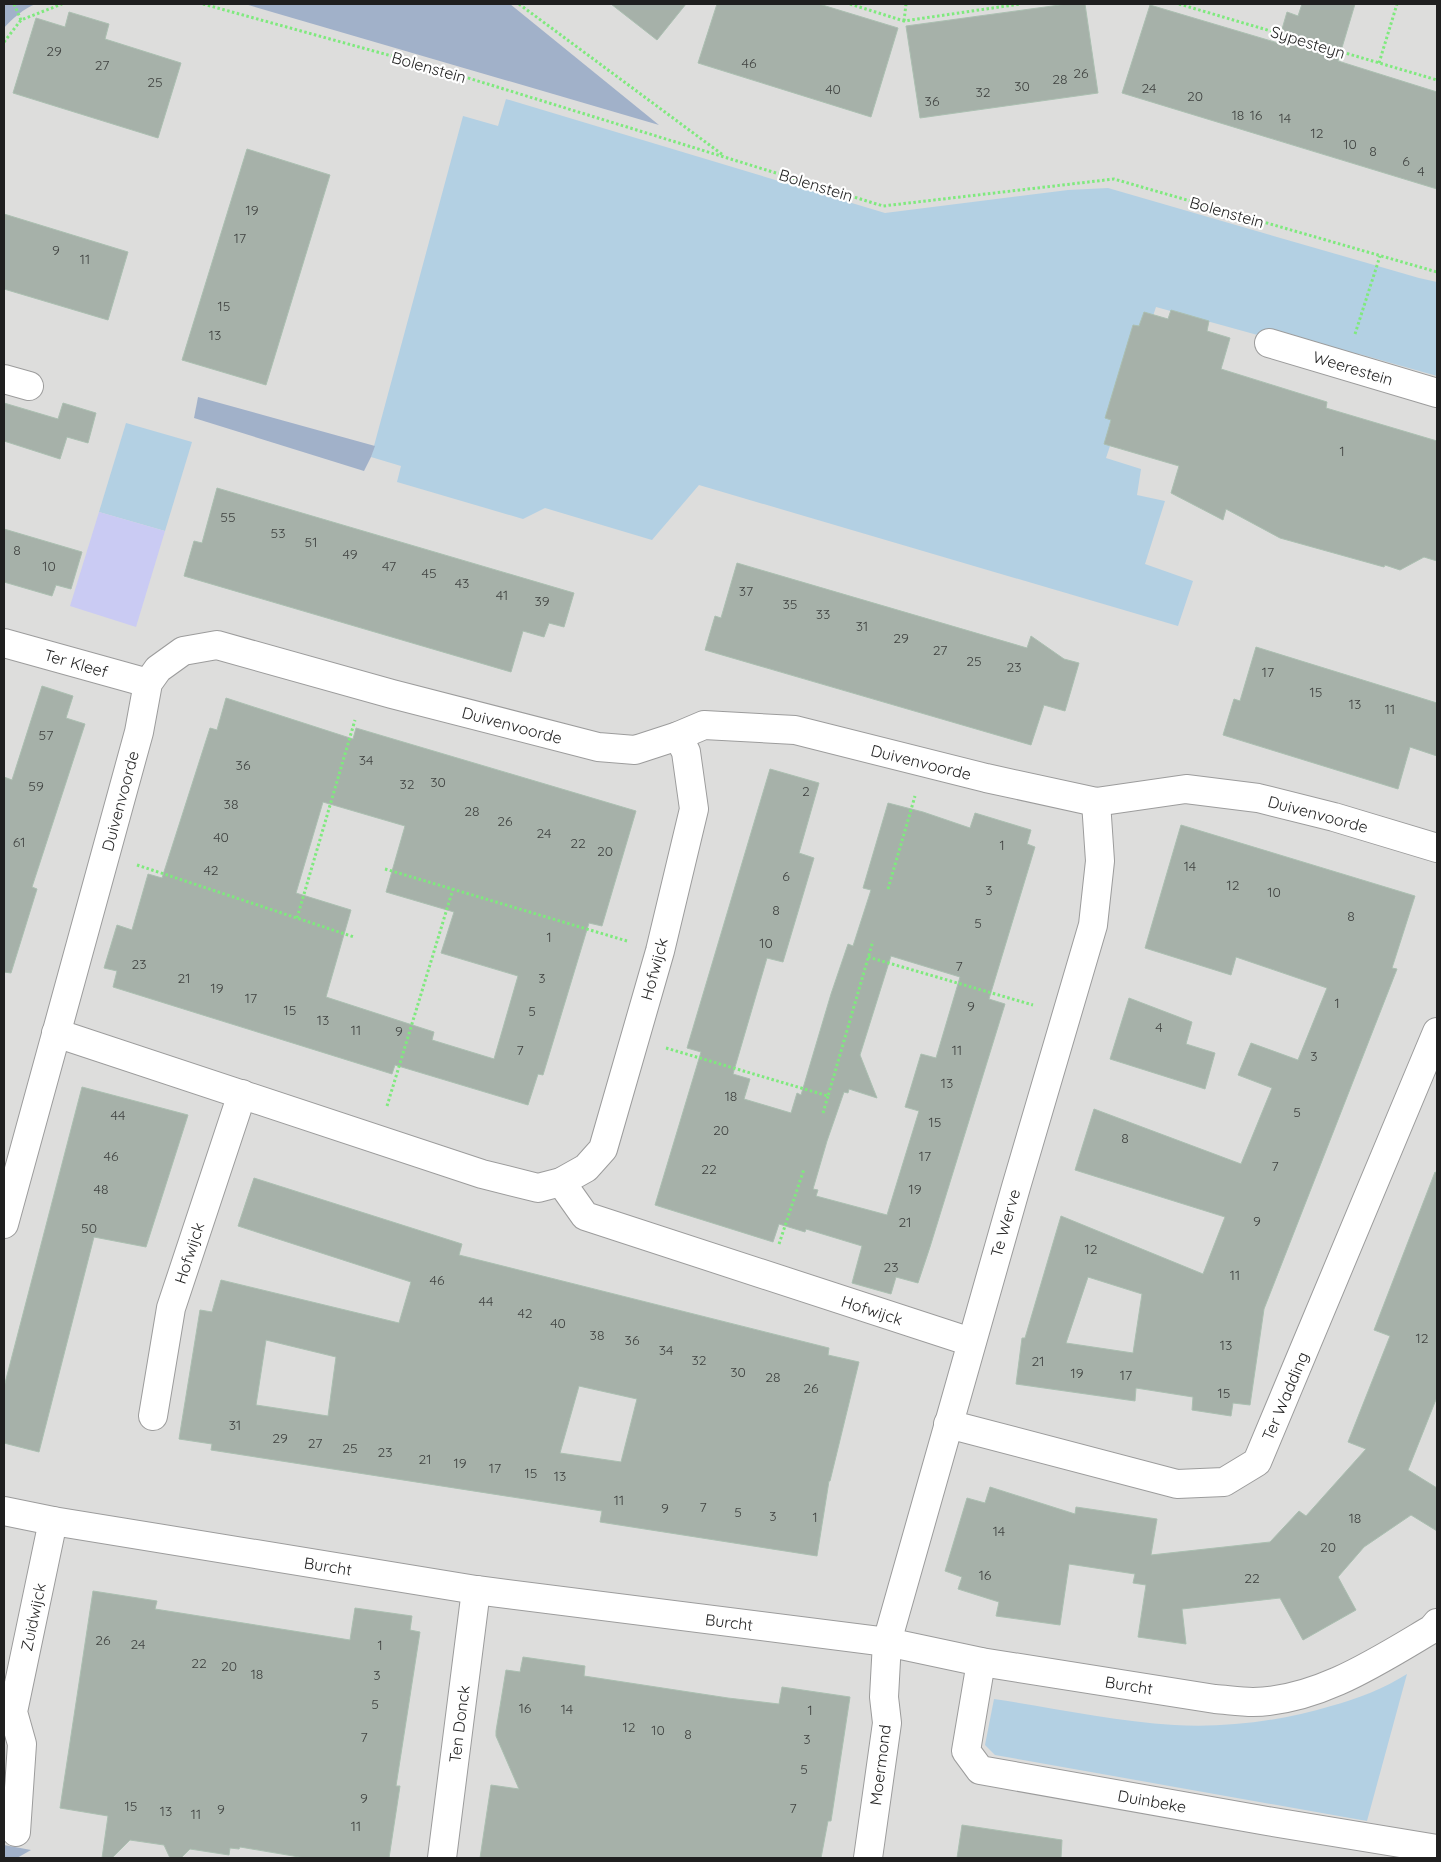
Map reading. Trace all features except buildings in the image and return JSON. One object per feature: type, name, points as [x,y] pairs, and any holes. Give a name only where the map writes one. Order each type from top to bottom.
[{"type":"street","name":"Weerestein","points":[[1269,343],[1437,394]]},
{"type":"street","name":"Ter Kleef","points":[[4,643],[148,684]]},
{"type":"street","name":"Duivenvoorde","points":[[4,1224],[139,732],[148,684],[158,670],[183,651],[217,645],[598,747],[635,750],[704,725],[795,730],[925,763],[1096,802],[1186,789],[1249,797],[1334,817],[1437,848]]},
{"type":"street","name":"Hofwijck","points":[[56,1033],[482,1174],[538,1188],[560,1182],[586,1168],[603,1149],[660,951],[694,808],[686,752],[678,736]]},
{"type":"street","name":"Te Werve","points":[[887,1642],[971,1342],[1093,925],[1100,860],[1096,802]]},
{"type":"street","name":"Ter Wadding","points":[[948,1424],[1176,1484],[1224,1482],[1257,1462],[1437,1032]]},
{"type":"street","name":"Hofwijck","points":[[153,1416],[171,1308],[242,1094]]},
{"type":"street","name":"Hofwijck","points":[[560,1182],[585,1216],[971,1342]]},
{"type":"street","name":"Burcht","points":[[4,1511],[53,1521],[476,1590],[887,1642],[981,1662],[1215,1699],[1254,1702],[1286,1698],[1321,1688],[1387,1656],[1432,1629],[1437,1623]]},
{"type":"street","name":"Zuidwijck","points":[[16,1832],[22,1744],[8,1712],[53,1521]]},
{"type":"street","name":"Ten Donck","points":[[442,1858],[476,1590]]},
{"type":"street","name":"Moermond","points":[[868,1858],[887,1723],[884,1697],[887,1642]]},
{"type":"street","name":"Duinbeke","points":[[981,1662],[966,1751],[980,1770],[1437,1849]]},
{"type":"path","points":[[14,4],[21,20]]},
{"type":"path","points":[[4,42],[21,20],[62,4]]},
{"type":"path","name":"Bolenstein","points":[[203,4],[438,69],[883,206],[1114,179],[1437,272]]},
{"type":"path","points":[[519,4],[726,157]]},
{"type":"path","points":[[850,4],[904,21],[1020,4]]},
{"type":"path","points":[[904,21],[906,4]]},
{"type":"path","name":"Sypesteyn","points":[[1179,4],[1437,80]]},
{"type":"path","points":[[1379,63],[1397,4]]},
{"type":"path","points":[[1345,366],[1380,256]]},
{"type":"path","points":[[296,918],[365,686]]},
{"type":"path","points":[[888,889],[925,763]]},
{"type":"path","points":[[105,854],[354,937]]},
{"type":"path","points":[[385,869],[660,951]]},
{"type":"path","points":[[377,1139],[453,889]]},
{"type":"path","points":[[823,1112],[873,941]]},
{"type":"path","points":[[868,957],[1067,1015]]},
{"type":"path","points":[[635,1038],[828,1096]]},
{"type":"path","points":[[768,1276],[804,1169]]},
{"type":"shaded area","points":[[4,4],[1437,4],[1437,1858],[4,1858]]},
{"type":"shaded area","points":[[4,4],[36,4],[18,14],[4,28]]},
{"type":"shaded area","points":[[245,4],[510,4],[659,125]]},
{"type":"shaded area","points":[[506,99],[885,213],[1068,190],[1108,188],[1437,282],[1437,376],[1359,354],[1355,362],[1156,307],[1106,458],[1141,469],[1137,495],[1165,501],[1145,564],[1193,581],[1178,626],[699,485],[652,540],[545,508],[523,519],[397,482],[401,466],[371,457],[463,116],[498,126]]},
{"type":"shaded area","points":[[198,397],[375,446],[364,471],[194,418]]},
{"type":"shaded area","points":[[126,423],[192,442],[165,531],[99,512]]},
{"type":"shaded area","points":[[99,512],[165,531],[136,627],[70,606]]},
{"type":"shaded area","points":[[1407,1674],[1367,1821],[995,1755],[985,1745],[994,1699],[1152,1723],[1194,1726],[1233,1724],[1293,1716],[1341,1703],[1380,1688]]},
{"type":"shaded area","points":[[4,1845],[31,1850],[17,1858],[4,1858]]}]
